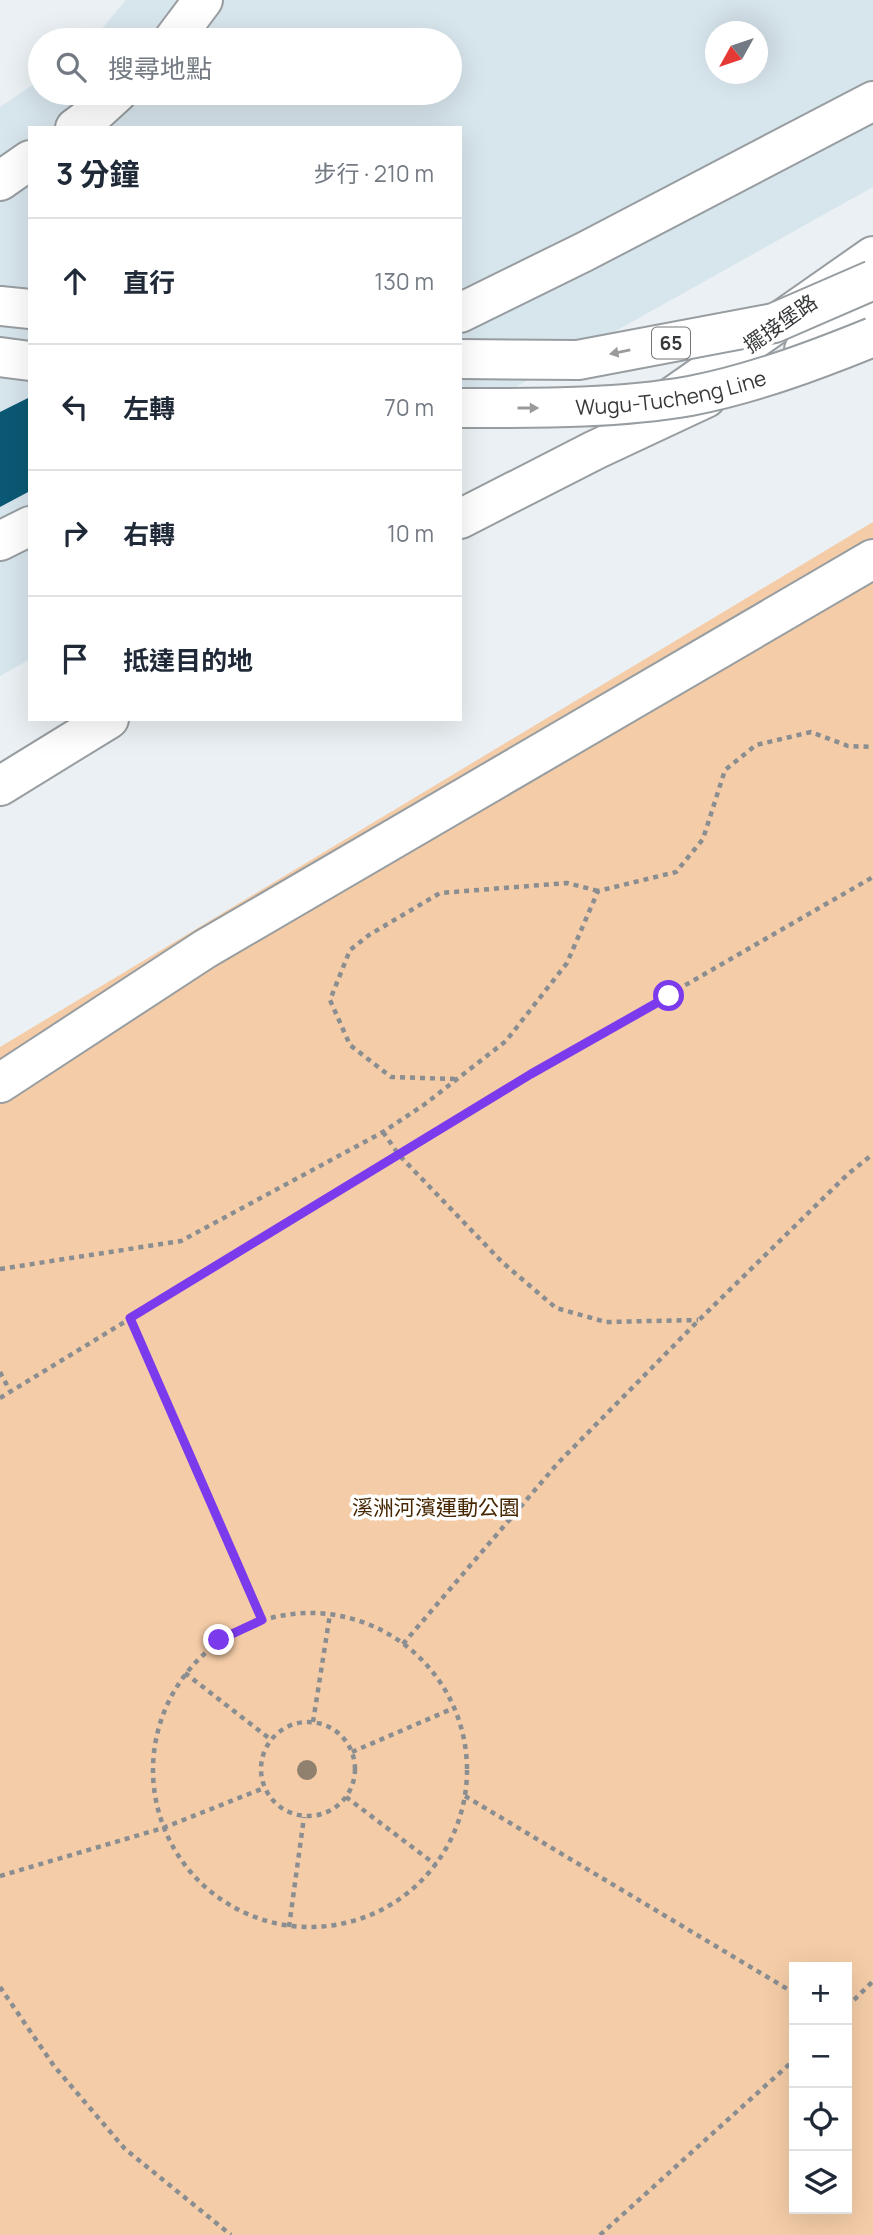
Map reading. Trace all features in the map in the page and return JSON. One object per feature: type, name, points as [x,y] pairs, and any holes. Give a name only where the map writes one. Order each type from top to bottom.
[{"type":"main road","points":[[182,28],[202,0]]},
{"type":"main road","points":[[462,312],[873,101]]},
{"type":"main road","points":[[78,126],[104,105]]},
{"type":"main road","points":[[0,181],[28,161]]},
{"type":"main road","name":"擺接堡路","points":[[595,450],[732,357],[873,256]]},
{"type":"main road","name":"Wugu-Tucheng Line","points":[[462,359],[578,360],[734,331],[774,323],[873,280]]},
{"type":"main road","points":[[0,306],[28,309]]},
{"type":"main road","name":"擺接堡路","points":[[595,450],[758,374],[873,314]]},
{"type":"main road","name":"Wugu-Tucheng Line","points":[[462,408],[579,407],[690,396],[805,365],[873,337]]},
{"type":"main road","points":[[0,358],[28,361]]},
{"type":"main road","points":[[462,518],[595,450]]},
{"type":"main road","points":[[0,541],[28,527]]},
{"type":"main road","points":[[0,1083],[205,949],[873,559]]},
{"type":"main road","points":[[0,786],[106,721]]},
{"type":"path","points":[[456,1079],[391,1077],[350,1045],[330,1000],[350,950],[369,935],[440,893],[567,883],[598,891],[676,872],[704,839],[725,770],[756,745],[811,732],[848,746],[873,747]]},
{"type":"path","points":[[0,1398],[531,1074],[873,877]]},
{"type":"path","points":[[0,1269],[181,1241],[383,1132],[506,1041],[567,963],[598,891]]},
{"type":"path","points":[[383,1132],[399,1155],[502,1262],[556,1308],[606,1322],[699,1320]]},
{"type":"path","points":[[403,1644],[558,1464],[699,1320],[848,1174],[873,1154]]},
{"type":"path","points":[[130,1318],[262,1620]]},
{"type":"path","points":[[0,1373],[10,1391]]},
{"type":"path","points":[[295,1613],[330,1614],[368,1624],[403,1644],[433,1673],[454,1708],[466,1751],[466,1796],[455,1832],[436,1866],[396,1903],[344,1925],[289,1927],[236,1910],[192,1875],[163,1828],[152,1774],[160,1721],[185,1673],[219,1640],[262,1620],[295,1613]]},
{"type":"path","points":[[313,1722],[330,1614]]},
{"type":"path","points":[[185,1673],[270,1740]]},
{"type":"path","points":[[352,1752],[454,1708]]},
{"type":"path","points":[[298,1722],[313,1722],[330,1727],[343,1737],[352,1752],[354,1783],[346,1797],[335,1809],[320,1815],[304,1816],[288,1812],[274,1802],[264,1788],[260,1772],[262,1755],[270,1740],[282,1729],[298,1722]]},
{"type":"path","points":[[0,1876],[163,1828],[264,1788]]},
{"type":"path","points":[[466,1796],[789,1990]]},
{"type":"path","points":[[346,1797],[436,1866]]},
{"type":"path","points":[[289,1927],[304,1816]]},
{"type":"path","points":[[852,2002],[873,1981]]},
{"type":"path","points":[[0,1987],[54,2066],[125,2149],[232,2235]]},
{"type":"path","points":[[600,2235],[789,2065]]},
{"type":"shaded area","points":[[126,0],[873,0],[873,187],[462,417],[462,126],[28,126],[28,660],[0,676],[0,107],[28,88],[28,105],[462,105],[462,28],[102,28]]},
{"type":"green space","name":"溪洲河濱運動公園","points":[[873,522],[873,2235],[0,2235],[0,1047]]},
{"type":"building","points":[[28,398],[28,492],[0,507],[0,412]]},
{"type":"route","points":[[219,1640],[262,1620],[130,1318],[531,1074],[669,996]]}]
